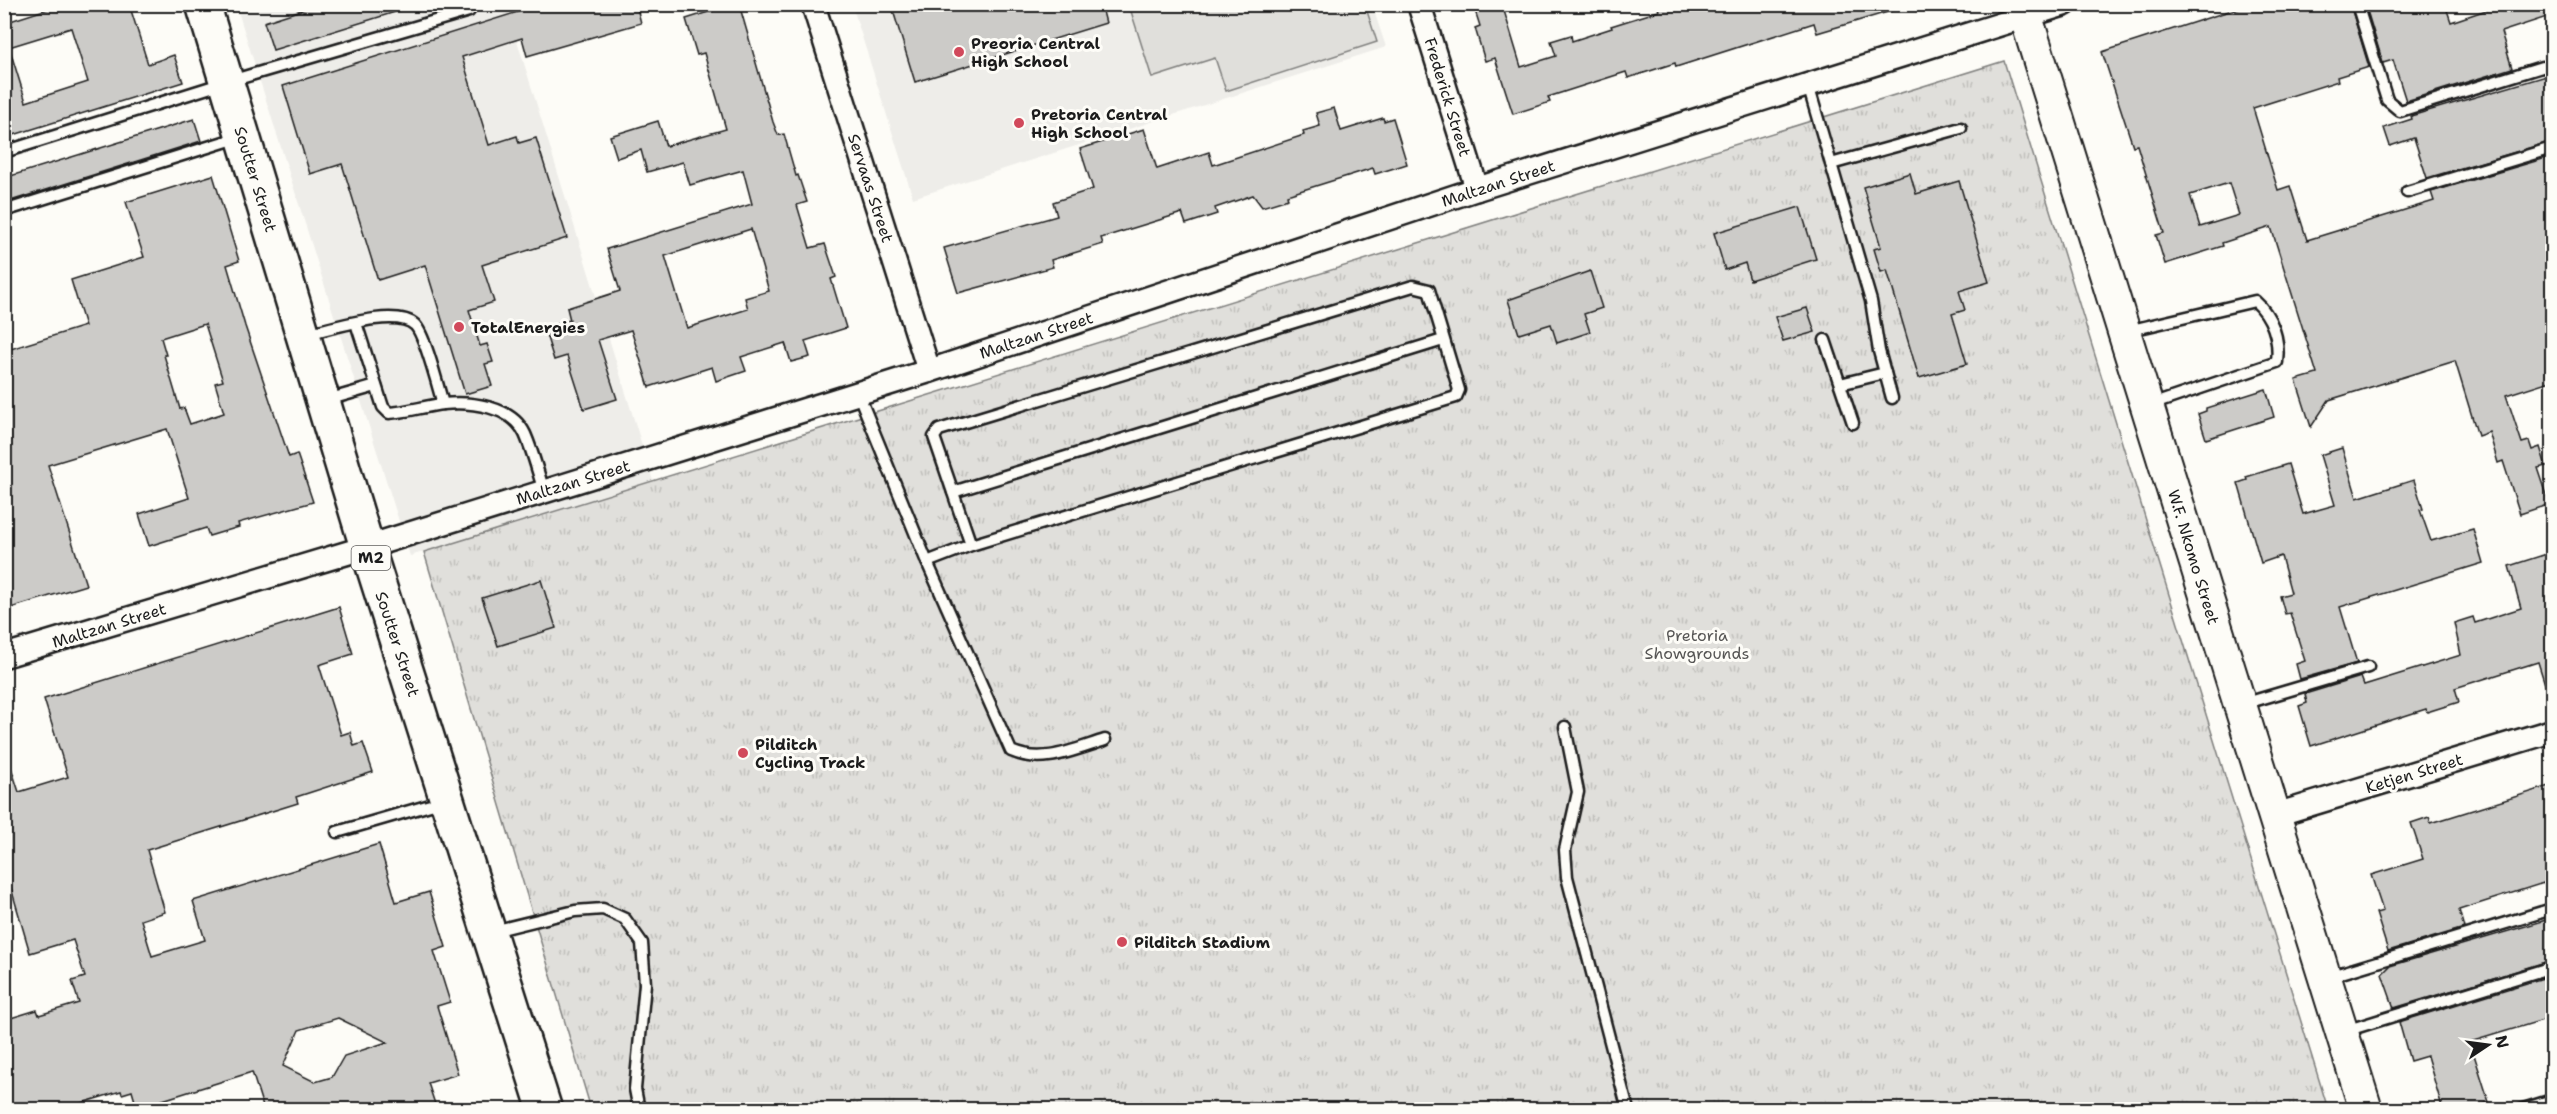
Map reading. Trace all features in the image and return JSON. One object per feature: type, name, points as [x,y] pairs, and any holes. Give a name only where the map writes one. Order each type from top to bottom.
[{"type":"main road","name":"Soutter Street","points":[[203,4],[367,547],[545,1110]]},
{"type":"main road","name":"W.F. Nkomo Street","points":[[2024,11],[2366,1110]]},
{"type":"street","name":"Servaas Street","points":[[813,4],[928,371]]},
{"type":"street","name":"Frederick Street","points":[[1419,4],[1477,189]]},
{"type":"street","name":"Maltzan Street","points":[[4,656],[367,547],[928,371],[1477,189],[1808,85],[2024,11],[2065,4]]},
{"type":"street","name":"Ketjen Street","points":[[2275,815],[2553,731]]},
{"type":"lane","points":[[2356,4],[2387,100],[2400,111],[2542,67]]},
{"type":"lane","points":[[4,152],[227,82],[469,11]]},
{"type":"lane","points":[[1808,85],[1871,301],[1879,351],[1892,398]]},
{"type":"lane","points":[[1831,164],[1961,128]]},
{"type":"lane","points":[[4,211],[243,136]]},
{"type":"lane","points":[[2407,192],[2553,147]]},
{"type":"lane","points":[[927,562],[971,545],[1456,397],[1459,390],[1429,290],[1413,286],[939,430],[934,438],[971,545]]},
{"type":"lane","points":[[2123,332],[2255,301],[2273,324],[2278,352],[2277,362],[2147,406]]},
{"type":"lane","points":[[303,335],[380,318],[397,318],[415,325],[420,332],[443,404]]},
{"type":"lane","points":[[356,323],[383,407],[388,413],[443,404],[489,407],[517,423],[525,433],[544,491]]},
{"type":"lane","points":[[953,492],[1443,340]]},
{"type":"lane","points":[[1826,340],[1853,423]]},
{"type":"lane","points":[[1840,384],[1885,373]]},
{"type":"lane","points":[[323,401],[376,386]]},
{"type":"lane","points":[[858,393],[927,562],[1011,751],[1027,758],[1047,758],[1105,740]]},
{"type":"lane","points":[[2240,705],[2368,667]]},
{"type":"lane","points":[[1566,727],[1578,792],[1565,850],[1567,877],[1628,1110]]},
{"type":"lane","points":[[337,832],[448,801]]},
{"type":"lane","points":[[489,931],[575,911],[603,909],[624,919],[642,943],[645,984],[635,1089],[639,1110]]},
{"type":"lane","points":[[2325,978],[2553,909]]},
{"type":"lane","points":[[2342,1032],[2553,967]]},
{"type":"lane","points":[[2520,1110],[2553,1100]]},
{"type":"shaded area","points":[[236,5],[506,5],[653,481],[410,556]]},
{"type":"shaded area","name":"Pretoria Central High School","points":[[852,5],[1372,5],[1386,47],[913,198]]},
{"type":"green space","points":[[1129,5],[1365,5],[1377,42],[1226,91],[1215,58],[1152,78]]},
{"type":"green space","name":"Pretoria Showgrounds","points":[[2004,61],[2328,1109],[591,1109],[424,552]]},
{"type":"building","points":[[63,4],[129,4],[148,64],[174,55],[183,82],[4,138],[4,23]],"holes":[[[71,28],[88,82],[26,102],[9,47]]]},
{"type":"building","points":[[320,4],[405,4],[405,9],[273,50],[264,22]]},
{"type":"building","points":[[543,4],[636,4],[641,23],[527,56],[522,38],[462,57],[489,145],[517,136],[519,143],[536,138],[567,238],[482,265],[494,302],[469,310],[480,346],[487,344],[493,362],[485,364],[492,386],[465,394],[425,265],[378,280],[342,164],[310,174],[283,86]]},
{"type":"building","points":[[739,4],[773,122],[778,135],[784,134],[796,176],[798,175],[807,202],[797,205],[810,248],[825,244],[836,277],[831,279],[846,328],[805,341],[810,357],[791,362],[785,343],[741,357],[746,371],[716,381],[712,367],[649,387],[631,330],[598,340],[617,399],[584,409],[567,356],[554,360],[544,328],[570,320],[567,308],[620,291],[607,249],[752,204],[743,170],[690,185],[683,162],[647,172],[641,150],[617,158],[610,136],[658,121],[666,146],[726,129],[704,53],[697,55],[686,19]],"holes":[[[751,229],[769,291],[745,298],[748,309],[687,328],[665,256]]]},
{"type":"building","name":"Preoria Central High School","points":[[891,4],[1101,4],[1106,23],[915,82]]},
{"type":"building","points":[[1473,4],[1502,4],[1521,67],[1556,56],[1551,41],[1571,35],[1572,41],[1612,28],[1611,26],[1659,11],[1657,4],[1897,4],[1898,9],[1817,33],[1814,23],[1676,67],[1675,63],[1628,78],[1626,72],[1548,97],[1550,102],[1513,114],[1495,58],[1485,61],[1475,28],[1480,26]]},
{"type":"building","points":[[2251,4],[2350,4],[2369,67],[2337,77],[2338,81],[2253,108],[2278,190],[2290,186],[2307,240],[2434,201],[2431,192],[2553,156],[2553,380],[2506,395],[2522,443],[2529,441],[2532,450],[2540,447],[2546,466],[2538,468],[2550,504],[2520,514],[2503,461],[2498,463],[2489,432],[2478,436],[2455,361],[2329,400],[2311,427],[2296,380],[2317,374],[2271,227],[2222,243],[2223,246],[2165,264],[2156,235],[2164,233],[2137,145],[2133,146],[2102,52]],"holes":[[[2229,183],[2239,215],[2200,227],[2190,195]]]},
{"type":"building","points":[[2365,4],[2445,4],[2451,22],[2504,4],[2553,4],[2553,15],[2501,32],[2512,68],[2406,101],[2393,60],[2383,63]]},
{"type":"building","points":[[2553,74],[2553,141],[2427,178],[2414,138],[2390,146],[2384,128],[2412,119],[2411,116]]},
{"type":"building","points":[[1334,108],[1341,131],[1383,118],[1384,121],[1393,118],[1407,164],[1375,174],[1373,168],[1287,195],[1288,199],[1262,207],[1253,195],[1215,208],[1217,214],[1186,224],[1182,213],[1101,238],[1103,244],[1051,260],[1053,267],[958,293],[944,248],[1057,216],[1053,202],[1093,189],[1080,149],[1144,129],[1157,169],[1209,152],[1213,165],[1304,135],[1303,131],[1320,126],[1316,113]]},
{"type":"building","points":[[194,119],[201,141],[4,203],[4,178]]},
{"type":"building","points":[[1910,173],[1916,194],[1959,181],[1989,282],[1959,291],[1965,310],[1952,314],[1967,364],[1919,378],[1887,270],[1881,272],[1874,249],[1881,247],[1863,187]]},
{"type":"building","points":[[213,175],[239,261],[227,265],[245,326],[289,457],[297,454],[313,502],[238,523],[239,527],[209,536],[206,528],[149,546],[139,514],[189,498],[167,429],[48,465],[86,585],[4,610],[4,351],[85,326],[71,280],[144,257],[126,202]],"holes":[[[205,324],[223,381],[215,383],[224,413],[190,424],[184,408],[180,409],[161,338]]]},
{"type":"building","points":[[1800,207],[1816,259],[1750,280],[1745,263],[1725,270],[1714,233]]},
{"type":"building","points":[[1590,271],[1602,308],[1584,314],[1590,332],[1557,343],[1551,324],[1519,334],[1508,300]]},
{"type":"building","points":[[1807,308],[1815,332],[1783,341],[1775,317]]},
{"type":"building","points":[[2266,389],[2274,417],[2206,439],[2198,414],[2206,411],[2206,408]]},
{"type":"building","points":[[2342,448],[2357,498],[2414,480],[2423,509],[2420,510],[2431,541],[2473,529],[2483,563],[2340,607],[2357,663],[2300,679],[2296,664],[2305,661],[2290,613],[2285,614],[2280,596],[2291,593],[2281,556],[2261,563],[2238,483],[2247,480],[2246,477],[2288,464],[2303,514],[2335,505],[2320,455]]},
{"type":"building","points":[[2553,552],[2553,696],[2549,697],[2538,662],[2455,688],[2459,702],[2427,712],[2426,709],[2311,746],[2299,706],[2307,703],[2305,694],[2361,677],[2364,685],[2461,655],[2454,623],[2473,617],[2475,623],[2521,608],[2509,566]]},
{"type":"building","points":[[541,580],[556,628],[498,646],[482,598]]},
{"type":"building","points":[[339,607],[353,654],[319,665],[341,735],[350,732],[354,746],[363,743],[373,772],[296,797],[298,803],[147,850],[165,912],[141,920],[152,956],[205,940],[193,901],[379,844],[396,902],[429,892],[446,947],[434,951],[450,1002],[437,1006],[458,1074],[428,1083],[437,1110],[264,1110],[252,1072],[137,1108],[132,1091],[122,1094],[121,1091],[72,1106],[73,1110],[4,1110],[4,1020],[37,1010],[39,1015],[79,1003],[72,981],[85,977],[73,940],[30,953],[11,888],[4,890],[4,759],[8,758],[19,792],[68,777],[44,699]],"holes":[[[338,1018],[387,1042],[344,1056],[332,1077],[315,1082],[283,1066],[299,1030]]]},
{"type":"building","points":[[2553,785],[2553,880],[2459,910],[2464,928],[2388,951],[2376,913],[2383,911],[2371,875],[2423,859],[2411,823],[2429,817],[2431,823]]},
{"type":"building","points":[[2553,918],[2553,960],[2394,1008],[2382,974],[2390,966]]},
{"type":"building","points":[[2553,975],[2553,1017],[2470,1042],[2489,1102],[2466,1110],[2443,1110],[2427,1056],[2410,1061],[2399,1022]]},
{"type":"place","name":"Preoria Central High School","points":[[959,52]]},
{"type":"place","name":"Pretoria Central High School","points":[[1019,123]]},
{"type":"place","name":"TotalEnergies","points":[[459,327]]},
{"type":"place","name":"Pilditch Cycling Track","points":[[743,753]]},
{"type":"place","name":"Pilditch Stadium","points":[[1122,942]]}]
